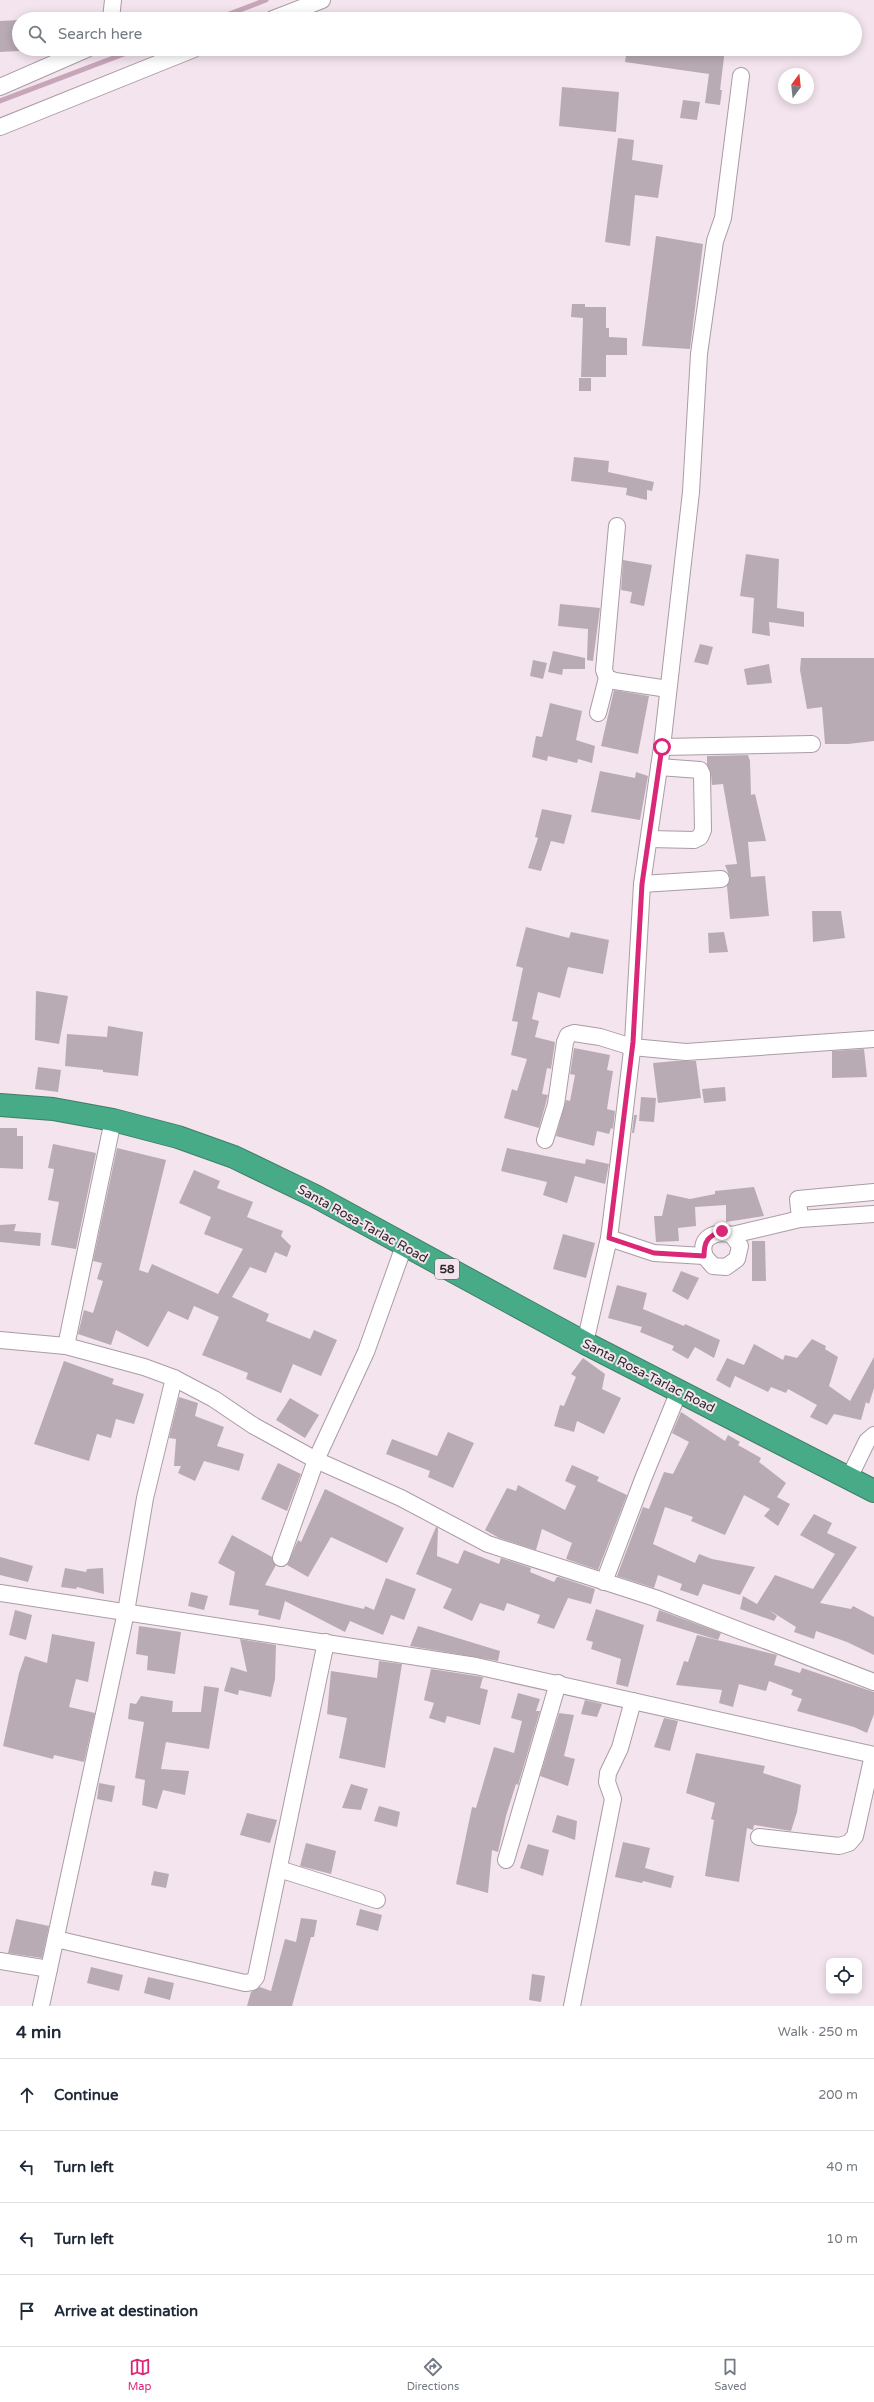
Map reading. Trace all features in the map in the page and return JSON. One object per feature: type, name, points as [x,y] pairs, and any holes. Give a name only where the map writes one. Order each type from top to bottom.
[{"type":"highway","name":"Santa Rosa-Tarlac Road","points":[[0,1105],[53,1110],[113,1120],[178,1137],[234,1157],[315,1196],[404,1246],[585,1342],[874,1491]]},
{"type":"street","points":[[112,12],[113,0]]},
{"type":"street","points":[[290,12],[322,0]]},
{"type":"street","points":[[0,88],[71,56]]},
{"type":"street","points":[[0,127],[177,56]]},
{"type":"street","points":[[585,1342],[609,1238],[632,1047],[642,884],[650,839],[662,747],[691,492],[699,354],[716,241],[723,218],[741,76]]},
{"type":"street","points":[[598,713],[607,678],[604,670],[605,646],[617,526]]},
{"type":"street","points":[[607,678],[615,681],[668,689]]},
{"type":"street","points":[[662,747],[812,744]]},
{"type":"street","points":[[650,839],[694,840],[700,837],[703,830],[702,774],[700,770],[659,767]]},
{"type":"street","points":[[642,884],[722,879]]},
{"type":"street","points":[[545,1140],[556,1104],[568,1035],[574,1033],[600,1037],[632,1047],[686,1052],[874,1039]]},
{"type":"street","points":[[66,1346],[113,1120]]},
{"type":"street","points":[[800,1219],[798,1199],[874,1192]]},
{"type":"street","points":[[732,1235],[800,1219],[874,1214]]},
{"type":"street","points":[[722,1231],[732,1235],[740,1246],[737,1259],[726,1267],[713,1266],[704,1256],[704,1244],[711,1235],[722,1231]]},
{"type":"street","points":[[609,1238],[654,1253],[704,1256]]},
{"type":"street","points":[[281,1558],[316,1460],[366,1352],[404,1246]]},
{"type":"street","points":[[0,1340],[66,1346],[144,1367],[174,1378],[214,1399],[254,1426],[316,1460],[402,1498],[488,1544],[655,1598],[874,1682]]},
{"type":"street","points":[[41,2006],[126,1612],[145,1498],[174,1378]]},
{"type":"street","points":[[604,1582],[643,1478],[679,1391]]},
{"type":"street","points":[[849,1478],[867,1441],[874,1435]]},
{"type":"street","points":[[0,1593],[446,1660],[558,1683],[873,1755],[855,1836],[849,1843],[840,1846],[759,1837]]},
{"type":"street","points":[[56,1939],[245,1983],[252,1982],[256,1977],[326,1642]]},
{"type":"street","points":[[506,1860],[558,1683]]},
{"type":"street","points":[[572,2006],[613,1799],[607,1782],[608,1773],[620,1748],[633,1701]]},
{"type":"street","points":[[279,1869],[377,1900]]},
{"type":"street","points":[[0,1961],[49,1969]]},
{"type":"building","points":[[12,20],[12,51],[0,52],[0,21]]},
{"type":"building","points":[[626,56],[724,56],[720,90],[722,90],[720,105],[705,103],[709,74],[625,62]]},
{"type":"building","points":[[562,87],[619,92],[616,132],[559,126]]},
{"type":"building","points":[[683,100],[700,102],[697,120],[680,118]]},
{"type":"building","points":[[618,138],[634,140],[632,160],[663,165],[658,198],[635,195],[630,246],[605,242]]},
{"type":"building","points":[[656,236],[703,244],[690,349],[642,346]]},
{"type":"building","points":[[572,304],[585,304],[585,307],[606,307],[606,328],[609,328],[609,337],[627,338],[627,355],[606,355],[606,377],[581,377],[583,318],[571,317]]},
{"type":"building","points":[[579,378],[591,378],[591,391],[579,391]]},
{"type":"building","points":[[574,457],[609,461],[608,472],[654,482],[652,491],[647,490],[647,500],[626,495],[627,488],[571,481]]},
{"type":"building","points":[[746,554],[779,559],[777,608],[804,612],[804,627],[769,622],[770,636],[752,633],[754,598],[740,596]]},
{"type":"building","points":[[623,560],[652,565],[644,606],[630,603],[632,592],[621,590]]},
{"type":"building","points":[[560,604],[600,608],[593,661],[587,660],[588,629],[558,626]]},
{"type":"building","points":[[700,644],[713,647],[708,665],[694,662]]},
{"type":"building","points":[[553,651],[585,658],[585,669],[563,669],[562,675],[548,672]]},
{"type":"building","points":[[801,658],[874,658],[874,741],[848,744],[825,744],[822,707],[807,709],[800,670]]},
{"type":"building","points":[[533,660],[547,663],[543,679],[530,676]]},
{"type":"building","points":[[769,664],[772,683],[747,685],[744,669]]},
{"type":"building","points":[[614,690],[649,696],[638,754],[601,746]]},
{"type":"building","points":[[550,703],[582,711],[576,740],[595,746],[592,763],[578,759],[577,763],[548,756],[547,761],[532,757],[536,736],[542,737]]},
{"type":"building","points":[[748,755],[750,761],[751,795],[755,794],[766,841],[748,842],[751,877],[765,876],[769,916],[730,919],[727,886],[730,878],[725,865],[737,864],[723,784],[712,785],[711,774],[707,764],[707,756]]},
{"type":"building","points":[[600,771],[635,778],[636,772],[648,776],[640,820],[591,812]]},
{"type":"building","points":[[542,809],[572,815],[564,844],[551,841],[541,871],[528,868],[538,838],[535,837]]},
{"type":"building","points":[[812,911],[841,911],[845,938],[813,942]]},
{"type":"building","points":[[526,927],[569,938],[571,932],[609,940],[603,974],[568,967],[560,998],[538,992],[532,1019],[539,1021],[535,1037],[555,1042],[551,1069],[547,1068],[542,1094],[548,1095],[539,1128],[504,1118],[512,1089],[517,1091],[527,1059],[511,1055],[518,1022],[512,1021],[523,968],[516,966]]},
{"type":"building","points":[[724,932],[728,952],[709,953],[708,933]]},
{"type":"building","points":[[36,991],[68,996],[59,1044],[35,1040]]},
{"type":"building","points":[[108,1026],[143,1032],[138,1076],[65,1066],[67,1034],[107,1037]]},
{"type":"building","points":[[574,1048],[610,1055],[607,1070],[613,1071],[607,1109],[615,1111],[613,1129],[611,1128],[609,1134],[597,1131],[594,1146],[556,1136],[566,1100],[570,1101],[575,1075],[570,1074]]},
{"type":"building","points":[[864,1049],[867,1077],[832,1078],[832,1051]]},
{"type":"building","points":[[696,1061],[701,1098],[658,1103],[653,1063]]},
{"type":"building","points":[[38,1067],[61,1070],[58,1092],[35,1089]]},
{"type":"building","points":[[725,1087],[726,1101],[704,1103],[702,1089]]},
{"type":"building","points":[[641,1097],[656,1098],[654,1122],[639,1121]]},
{"type":"building","points":[[634,1115],[637,1115],[634,1133],[632,1133]]},
{"type":"building","points":[[0,1128],[17,1128],[17,1136],[23,1136],[23,1169],[0,1168]]},
{"type":"building","points":[[53,1144],[96,1153],[76,1249],[51,1245],[59,1202],[48,1200],[54,1169],[48,1168]]},
{"type":"building","points":[[117,1148],[166,1160],[139,1270],[148,1273],[152,1264],[218,1294],[243,1249],[204,1234],[211,1217],[179,1203],[194,1170],[220,1181],[217,1188],[253,1202],[247,1217],[283,1231],[281,1236],[291,1246],[287,1257],[275,1252],[266,1273],[250,1267],[232,1297],[269,1314],[266,1321],[310,1339],[314,1330],[337,1340],[321,1376],[293,1364],[281,1393],[246,1379],[248,1373],[202,1355],[219,1317],[194,1306],[188,1320],[168,1311],[148,1347],[116,1330],[111,1345],[78,1334],[84,1310],[93,1313],[103,1281],[97,1279],[102,1263],[93,1261]]},
{"type":"building","points":[[507,1148],[585,1164],[586,1159],[609,1164],[605,1184],[575,1176],[567,1203],[543,1195],[547,1182],[501,1171]]},
{"type":"building","points":[[754,1187],[764,1216],[726,1222],[726,1205],[695,1207],[696,1226],[678,1228],[679,1241],[656,1242],[654,1216],[662,1216],[667,1194],[690,1199],[715,1194],[715,1191]]},
{"type":"building","points":[[16,1224],[14,1231],[41,1233],[40,1246],[0,1242],[0,1225]]},
{"type":"building","points":[[563,1234],[595,1243],[586,1278],[553,1269]]},
{"type":"building","points":[[752,1241],[765,1241],[766,1281],[752,1281]]},
{"type":"building","points":[[681,1271],[699,1278],[688,1300],[672,1291]]},
{"type":"building","points":[[617,1285],[647,1293],[643,1309],[684,1326],[685,1324],[720,1340],[714,1358],[695,1347],[688,1359],[672,1350],[674,1346],[640,1332],[642,1327],[608,1318]]},
{"type":"building","points":[[812,1339],[826,1346],[825,1349],[838,1357],[829,1386],[850,1401],[874,1357],[874,1388],[869,1404],[866,1402],[861,1420],[834,1414],[827,1425],[810,1417],[817,1405],[788,1389],[786,1393],[771,1387],[768,1392],[735,1376],[730,1388],[716,1380],[727,1358],[744,1365],[754,1344],[783,1360],[785,1355],[797,1358]]},
{"type":"building","points":[[583,1358],[605,1374],[602,1389],[621,1398],[604,1434],[577,1421],[574,1432],[554,1426],[560,1405],[564,1406],[576,1377],[571,1374]]},
{"type":"building","points":[[64,1361],[114,1379],[112,1384],[144,1394],[134,1424],[116,1419],[111,1438],[97,1434],[89,1461],[34,1444]]},
{"type":"building","points":[[179,1397],[198,1403],[195,1416],[224,1427],[217,1446],[244,1454],[239,1471],[204,1461],[195,1481],[178,1473],[181,1466],[174,1466],[176,1439],[169,1438]]},
{"type":"building","points":[[290,1398],[319,1415],[305,1438],[276,1420]]},
{"type":"building","points":[[681,1412],[725,1441],[728,1435],[740,1442],[738,1445],[761,1458],[759,1462],[786,1483],[777,1497],[790,1504],[778,1526],[764,1516],[770,1509],[744,1495],[725,1535],[691,1521],[693,1517],[665,1507],[653,1544],[695,1563],[699,1554],[712,1559],[755,1567],[740,1595],[703,1584],[698,1596],[680,1590],[682,1584],[658,1575],[654,1588],[617,1576],[643,1507],[649,1509],[664,1472],[673,1474],[689,1442],[672,1433]]},
{"type":"building","points":[[448,1432],[474,1443],[453,1488],[428,1477],[430,1471],[386,1454],[392,1439],[437,1456]]},
{"type":"building","points":[[278,1463],[301,1474],[287,1511],[261,1499]]},
{"type":"building","points":[[572,1465],[599,1477],[597,1481],[627,1495],[598,1570],[566,1559],[572,1543],[542,1529],[536,1550],[499,1538],[485,1530],[507,1488],[516,1491],[518,1485],[565,1510],[576,1486],[565,1481]]},
{"type":"building","points":[[325,1489],[404,1528],[387,1563],[331,1537],[308,1577],[287,1565],[298,1540],[301,1542]]},
{"type":"building","points":[[814,1514],[832,1523],[827,1533],[857,1547],[820,1603],[851,1609],[853,1606],[874,1617],[874,1655],[847,1642],[816,1631],[814,1639],[794,1632],[796,1627],[769,1610],[777,1616],[774,1621],[740,1609],[743,1596],[757,1604],[775,1575],[813,1589],[835,1554],[800,1535]]},
{"type":"building","points":[[436,1527],[438,1528],[437,1556],[458,1564],[464,1550],[499,1564],[501,1558],[531,1568],[530,1572],[554,1582],[557,1577],[559,1577],[595,1589],[591,1604],[568,1598],[554,1629],[537,1623],[540,1615],[507,1603],[504,1611],[480,1603],[472,1621],[443,1608],[452,1589],[416,1574]]},
{"type":"building","points":[[232,1535],[272,1557],[276,1565],[265,1585],[364,1609],[365,1606],[374,1610],[386,1578],[416,1589],[404,1620],[391,1615],[383,1635],[350,1621],[345,1632],[285,1601],[280,1620],[258,1615],[259,1610],[229,1605],[235,1572],[218,1563]]},
{"type":"building","points":[[0,1557],[33,1566],[28,1582],[0,1575]]},
{"type":"building","points":[[65,1568],[86,1572],[87,1569],[103,1568],[104,1594],[77,1587],[76,1589],[61,1587]]},
{"type":"building","points":[[191,1592],[208,1596],[204,1610],[188,1606]]},
{"type":"building","points":[[596,1609],[644,1625],[628,1687],[616,1684],[621,1659],[591,1649],[593,1642],[586,1640]]},
{"type":"building","points":[[15,1610],[32,1615],[26,1640],[9,1635]]},
{"type":"building","points":[[659,1610],[721,1633],[718,1640],[656,1621]]},
{"type":"building","points":[[139,1626],[181,1632],[175,1674],[147,1670],[148,1656],[136,1654]]},
{"type":"building","points":[[418,1626],[500,1651],[498,1661],[410,1646]]},
{"type":"building","points":[[52,1634],[95,1642],[88,1682],[76,1679],[69,1707],[95,1713],[84,1762],[54,1755],[53,1759],[3,1746],[19,1673],[25,1656],[47,1663]]},
{"type":"building","points":[[697,1635],[777,1655],[774,1665],[800,1673],[802,1668],[874,1692],[874,1714],[867,1733],[854,1727],[797,1711],[802,1699],[791,1695],[793,1690],[769,1681],[766,1691],[739,1684],[733,1707],[719,1703],[722,1690],[676,1685],[684,1661],[688,1662]]},
{"type":"building","points":[[240,1639],[276,1645],[275,1679],[271,1697],[239,1690],[238,1695],[224,1691],[231,1667],[247,1672]]},
{"type":"building","points":[[379,1661],[402,1664],[385,1768],[339,1758],[347,1718],[327,1714],[331,1671],[377,1678]]},
{"type":"building","points":[[431,1669],[483,1677],[480,1688],[488,1690],[480,1725],[447,1716],[445,1723],[429,1718],[434,1703],[424,1700]]},
{"type":"building","points":[[204,1686],[219,1688],[209,1749],[166,1742],[161,1769],[189,1771],[185,1795],[163,1790],[157,1809],[142,1805],[145,1780],[135,1778],[144,1722],[128,1719],[130,1703],[136,1704],[141,1696],[173,1701],[172,1712],[201,1712]]},
{"type":"building","points":[[518,1693],[540,1699],[536,1711],[540,1711],[518,1785],[516,1784],[506,1816],[498,1852],[492,1850],[488,1893],[456,1884],[472,1807],[476,1808],[494,1747],[514,1753],[522,1721],[511,1718]]},
{"type":"building","points":[[585,1700],[602,1704],[597,1717],[581,1714]]},
{"type":"building","points":[[559,1713],[574,1715],[564,1756],[575,1759],[568,1786],[540,1776]]},
{"type":"building","points":[[664,1718],[678,1721],[670,1751],[654,1747]]},
{"type":"building","points":[[696,1753],[765,1766],[763,1773],[801,1785],[797,1812],[791,1831],[754,1825],[753,1830],[747,1828],[739,1882],[705,1876],[714,1820],[711,1819],[715,1803],[686,1793]]},
{"type":"building","points":[[99,1783],[115,1786],[112,1802],[97,1799]]},
{"type":"building","points":[[351,1784],[368,1789],[361,1810],[342,1808]]},
{"type":"building","points":[[379,1806],[400,1812],[397,1827],[374,1821]]},
{"type":"building","points":[[247,1813],[277,1820],[270,1843],[240,1835]]},
{"type":"building","points":[[557,1815],[577,1821],[575,1840],[552,1832]]},
{"type":"building","points":[[623,1842],[650,1848],[645,1868],[674,1876],[671,1888],[643,1881],[642,1883],[615,1877]]},
{"type":"building","points":[[306,1843],[336,1851],[331,1874],[300,1866]]},
{"type":"building","points":[[528,1844],[549,1850],[543,1876],[520,1868]]},
{"type":"building","points":[[154,1871],[169,1874],[166,1888],[151,1885]]},
{"type":"building","points":[[360,1909],[382,1915],[378,1931],[356,1925]]},
{"type":"building","points":[[301,1918],[317,1920],[314,1937],[311,1937],[292,2006],[247,2006],[251,1992],[260,1987],[271,1991],[285,1939],[296,1942]]},
{"type":"building","points":[[16,1919],[49,1926],[42,1958],[8,1953]]},
{"type":"building","points":[[91,1967],[123,1975],[119,1991],[87,1983]]},
{"type":"building","points":[[532,1974],[545,1976],[541,2002],[529,2000]]},
{"type":"building","points":[[148,1977],[174,1983],[170,2000],[144,1993]]},
{"type":"waterway","points":[[234,12],[266,0]]},
{"type":"waterway","points":[[0,101],[119,56]]},
{"type":"route","points":[[662,747],[650,839],[642,884],[633,1042],[609,1238],[654,1253],[704,1256],[704,1244],[711,1235],[722,1231]]}]
